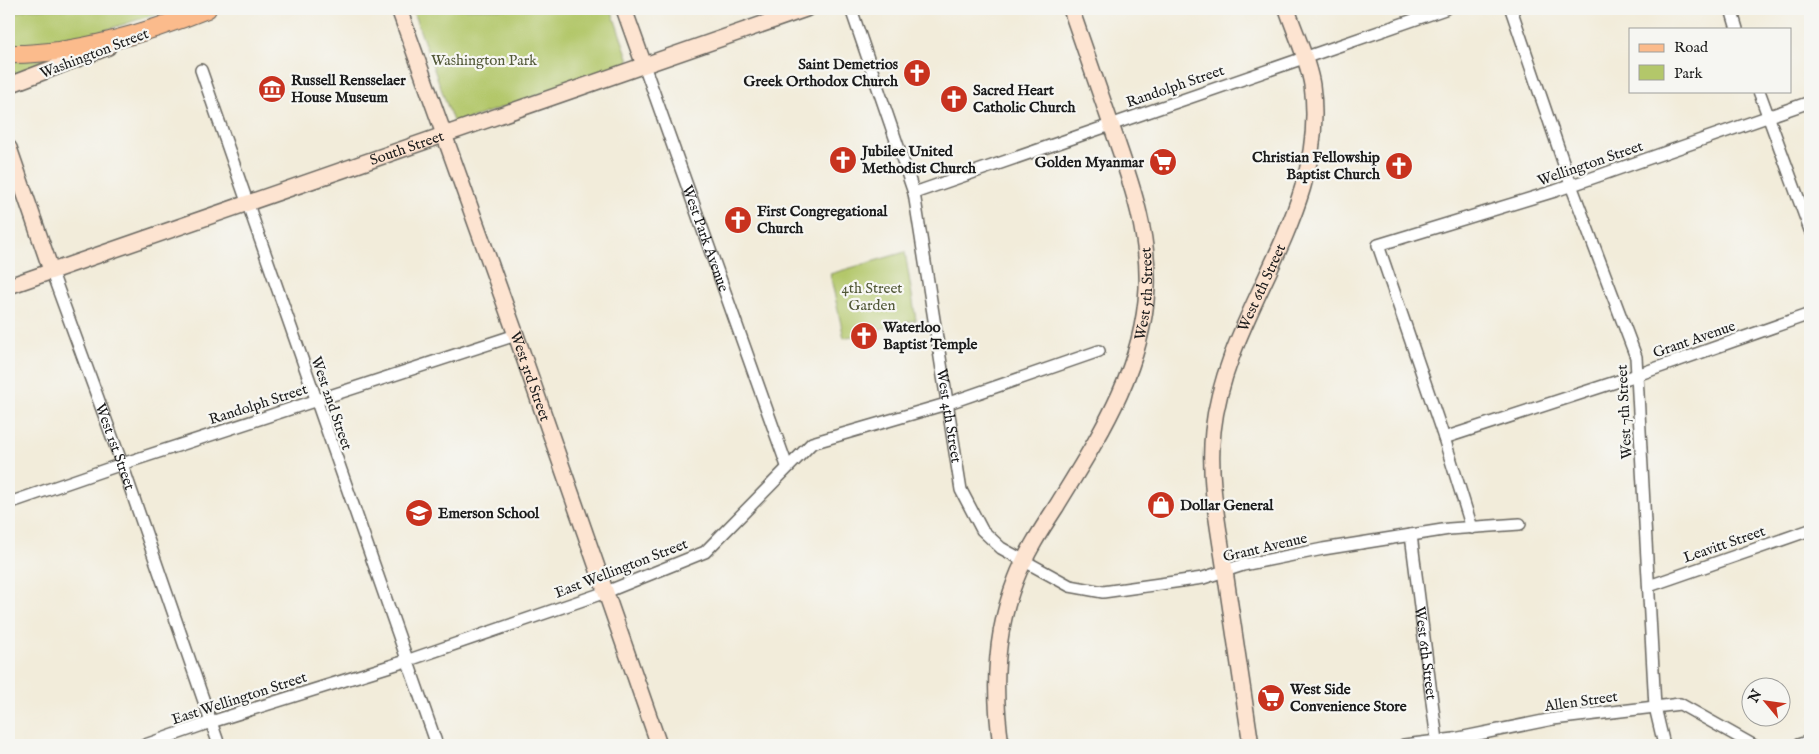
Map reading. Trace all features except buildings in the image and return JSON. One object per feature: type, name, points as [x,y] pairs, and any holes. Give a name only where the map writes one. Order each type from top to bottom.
[{"type":"main road","name":"Washington Street","points":[[176,21],[207,9]]},
{"type":"main road","points":[[9,54],[54,52],[96,43],[176,21]]},
{"type":"street","name":"West 3rd Street","points":[[399,9],[516,335],[659,745]]},
{"type":"street","name":"West Park Avenue","points":[[624,9],[787,466]]},
{"type":"street","name":"South Street","points":[[9,286],[246,202],[806,9]]},
{"type":"street","name":"West 4th Street","points":[[851,9],[914,192],[920,221],[946,404],[962,490],[968,508],[982,530],[1001,548],[1023,562]]},
{"type":"street","name":"West 5th Street","points":[[1023,562],[1106,424],[1123,391],[1139,342],[1147,290],[1145,238],[1140,212],[1071,9]]},
{"type":"street","name":"West 6th Street","points":[[1225,571],[1212,482],[1214,430],[1224,379],[1232,354],[1283,244],[1303,188],[1310,154],[1313,111],[1312,85],[1287,9]]},
{"type":"street","name":"Randolph Street","points":[[914,192],[1445,9]]},
{"type":"street","name":"West 7th Street","points":[[1511,9],[1571,185],[1636,357],[1655,707],[1664,745]]},
{"type":"street","points":[[1731,9],[1738,28]]},
{"type":"street","name":"Washington Street","points":[[9,85],[176,21]]},
{"type":"street","name":"West 2nd Street","points":[[201,70],[406,661],[437,745]]},
{"type":"street","points":[[1759,92],[1810,230]]},
{"type":"street","name":"Wellington Street","points":[[1444,438],[1378,246],[1571,185],[1810,102]]},
{"type":"street","name":"West 1st Street","points":[[9,148],[51,270],[122,464],[219,745]]},
{"type":"street","name":"Grant Avenue","points":[[1444,438],[1637,375],[1810,314]]},
{"type":"street","name":"Randolph Street","points":[[9,503],[516,335]]},
{"type":"street","name":"East Wellington Street","points":[[145,745],[211,722],[406,661],[606,592],[705,552],[787,466],[812,443],[946,404],[1100,351]]},
{"type":"street","points":[[1444,438],[1472,528]]},
{"type":"street","name":"Grant Avenue","points":[[1023,562],[1070,586],[1103,592],[1203,578],[1243,565],[1324,549],[1410,535],[1520,524]]},
{"type":"street","name":"Leavitt Street","points":[[1649,586],[1810,530]]},
{"type":"street","name":"West 6th Street","points":[[1410,535],[1437,741]]},
{"type":"street","points":[[1001,745],[997,708],[998,656],[1004,618],[1023,562]]},
{"type":"street","points":[[1225,571],[1251,745]]},
{"type":"street","name":"Allen Street","points":[[1404,745],[1437,741],[1454,742],[1552,719],[1680,704],[1753,745]]},
{"type":"street","points":[[1798,745],[1810,741]]},
{"type":"green space","points":[[28,9],[169,9],[130,23],[70,39],[9,47],[9,15]]},
{"type":"green space","name":"Washington Park","points":[[412,9],[611,9],[630,63],[454,124]]},
{"type":"green space","points":[[68,56],[9,79],[9,62]]},
{"type":"green space","name":"4th Street Garden","points":[[905,252],[916,320],[844,338],[830,274]]},
{"type":"place","name":"Saint Demetrios Greek Orthodox Church","points":[[917,73]]},
{"type":"place","name":"Russell Rensselaer House Museum","points":[[272,89]]},
{"type":"place","name":"Sacred Heart Catholic Church","points":[[954,99]]},
{"type":"place","name":"Jubilee United Methodist Church","points":[[843,160]]},
{"type":"place","name":"Golden Myanmar","points":[[1163,162]]},
{"type":"place","name":"Christian Fellowship Baptist Church","points":[[1399,166]]},
{"type":"place","name":"First Congregational Church","points":[[738,220]]},
{"type":"place","name":"Waterloo Baptist Temple","points":[[864,336]]},
{"type":"place","name":"Dollar General","points":[[1161,505]]},
{"type":"place","name":"Emerson School","points":[[419,513]]},
{"type":"place","name":"West Side Convenience Store","points":[[1271,698]]}]
